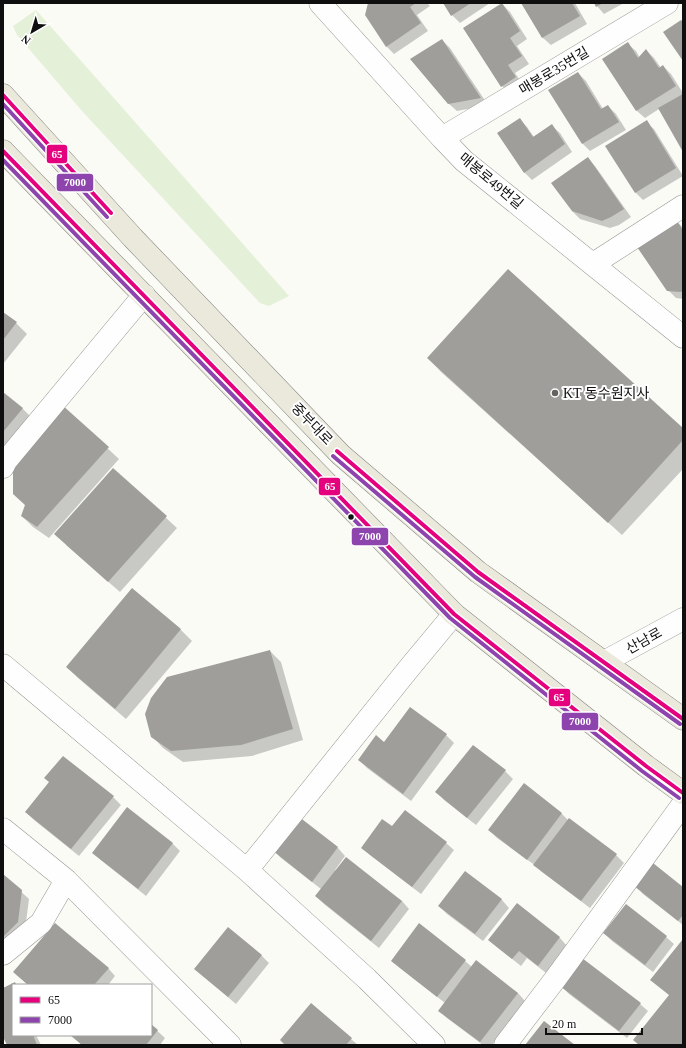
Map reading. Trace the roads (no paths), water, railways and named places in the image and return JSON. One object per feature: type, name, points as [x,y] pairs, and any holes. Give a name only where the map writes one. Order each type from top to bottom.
[{"type":"main road","name":"중부대로","points":[[3,95],[134,238],[341,455],[478,572],[683,719]]},
{"type":"main road","points":[[3,151],[454,614],[646,766],[683,793]]},
{"type":"street","name":"매봉로35번길","points":[[442,138],[667,3]]},
{"type":"street","name":"매봉로49번길","points":[[331,6],[442,138],[464,161],[683,337]]},
{"type":"street","points":[[594,264],[683,206]]},
{"type":"street","points":[[3,468],[6,461],[144,295]]},
{"type":"street","points":[[247,870],[454,614]]},
{"type":"street","name":"산남로","points":[[604,662],[683,619]]},
{"type":"street","points":[[3,665],[247,870],[368,979],[434,1045]]},
{"type":"street","points":[[505,1045],[556,978],[683,804]]},
{"type":"street","points":[[3,829],[66,880],[230,1045]]},
{"type":"street","points":[[3,954],[41,923],[66,880]]},
{"type":"place","name":"KT 동수원지사","points":[[555,393]]}]
